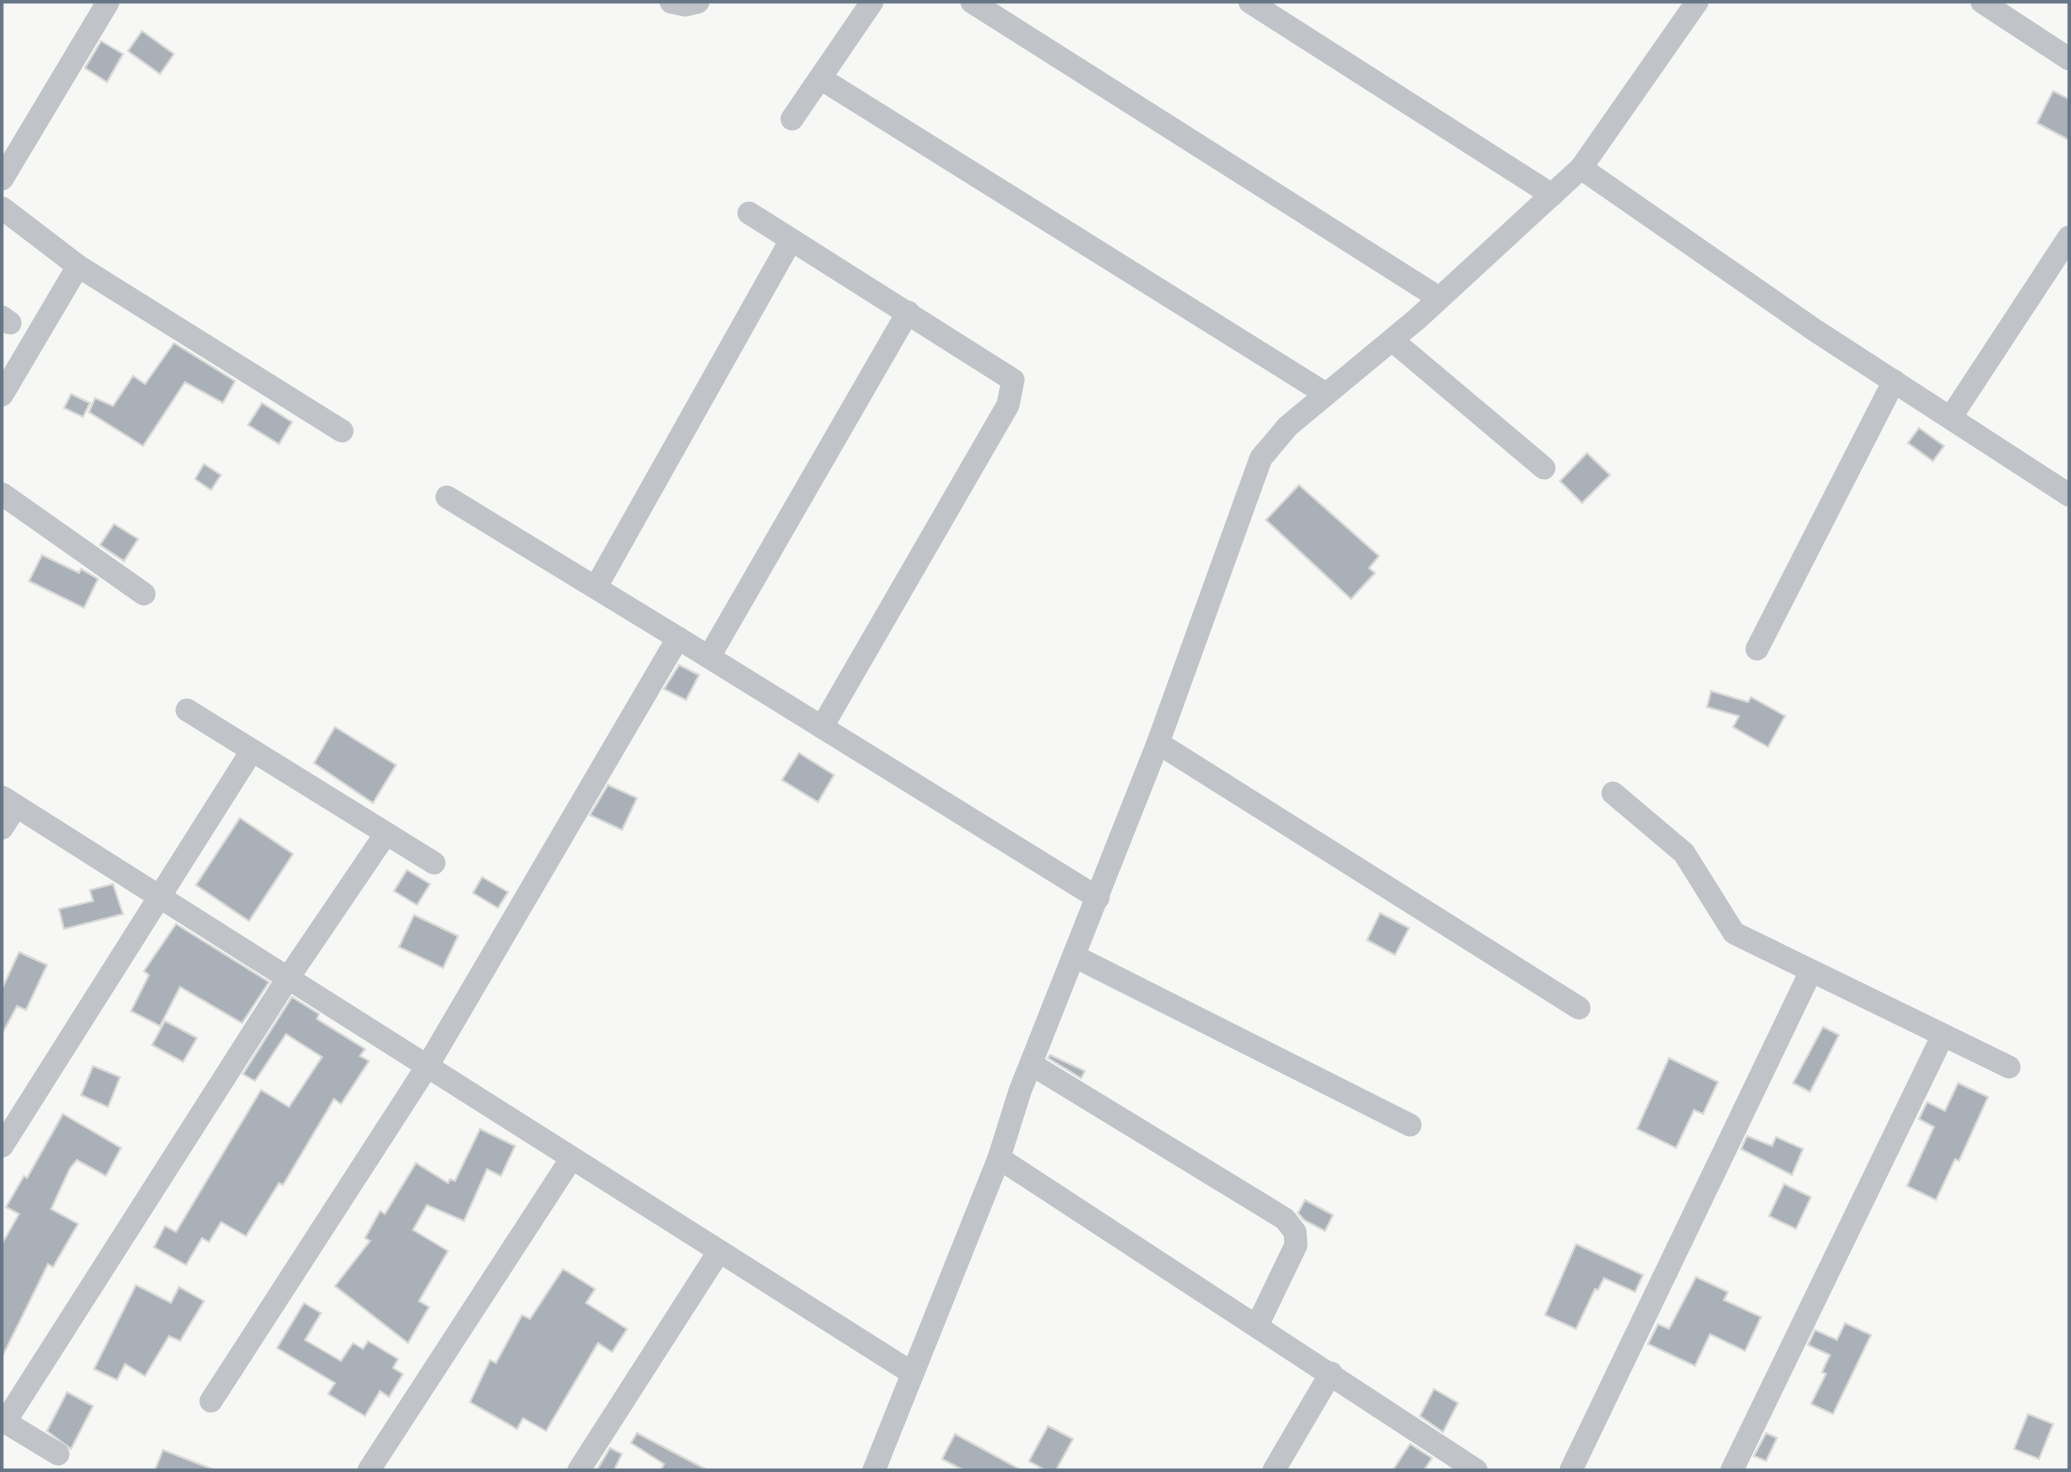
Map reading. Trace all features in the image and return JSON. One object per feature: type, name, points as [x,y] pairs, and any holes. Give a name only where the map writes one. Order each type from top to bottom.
[{"type":"street","points":[[2,179],[108,2]]},
{"type":"street","points":[[671,2],[685,5],[698,2]]},
{"type":"street","points":[[792,119],[872,2]]},
{"type":"street","points":[[972,2],[1439,298]]},
{"type":"street","points":[[1250,2],[1552,195]]},
{"type":"street","points":[[874,1470],[999,1158],[1031,1064],[1158,743],[1261,458],[1272,441],[1392,340],[1581,168],[1697,2]]},
{"type":"street","points":[[1982,2],[2069,59]]},
{"type":"street","points":[[820,78],[1326,394]]},
{"type":"street","points":[[1581,168],[1816,331],[2069,495]]},
{"type":"street","points":[[2,208],[78,266],[342,431]]},
{"type":"street","points":[[749,213],[1006,373],[1013,380],[1014,390],[1008,405],[822,727]]},
{"type":"street","points":[[1951,418],[2069,237]]},
{"type":"street","points":[[596,587],[791,240]]},
{"type":"street","points":[[2,395],[78,266]]},
{"type":"street","points":[[709,657],[908,312]]},
{"type":"street","points":[[1392,340],[1544,468]]},
{"type":"street","points":[[1757,649],[1894,381]]},
{"type":"street","points":[[2,494],[144,594]]},
{"type":"street","points":[[447,497],[1098,898]]},
{"type":"street","points":[[211,1401],[428,1065],[678,638]]},
{"type":"street","points":[[187,710],[385,835],[435,863]]},
{"type":"street","points":[[1158,743],[1579,1008]]},
{"type":"street","points":[[2,1146],[251,752]]},
{"type":"street","points":[[1613,793],[1684,853],[1734,933],[2009,1068]]},
{"type":"street","points":[[2,828],[9,801],[428,1065],[718,1253],[912,1373]]},
{"type":"street","points":[[58,1454],[4,1421],[288,978],[385,835]]},
{"type":"street","points":[[1074,956],[1409,1125]]},
{"type":"street","points":[[1571,1470],[1811,971]]},
{"type":"street","points":[[1732,1470],[1943,1035]]},
{"type":"street","points":[[1031,1064],[1285,1219],[1295,1232],[1296,1245],[1257,1326]]},
{"type":"street","points":[[369,1470],[571,1158]]},
{"type":"street","points":[[999,1158],[1476,1470]]},
{"type":"street","points":[[579,1470],[718,1253]]},
{"type":"street","points":[[1274,1470],[1331,1373]]},
{"type":"building","points":[[142,31],[174,54],[160,74],[128,51]]},
{"type":"building","points":[[101,41],[123,54],[107,82],[85,68]]},
{"type":"building","points":[[2053,91],[2069,99],[2069,140],[2037,123]]},
{"type":"building","points":[[174,343],[235,381],[223,403],[185,382],[143,446],[89,412],[95,398],[113,406],[133,376],[145,384]]},
{"type":"building","points":[[71,394],[90,403],[83,417],[64,408]]},
{"type":"building","points":[[262,403],[292,422],[279,444],[248,425]]},
{"type":"building","points":[[1919,428],[1944,446],[1933,461],[1908,443]]},
{"type":"building","points":[[1587,453],[1610,475],[1582,503],[1560,481]]},
{"type":"building","points":[[204,464],[221,475],[211,490],[195,479]]},
{"type":"building","points":[[1299,485],[1379,556],[1369,568],[1375,573],[1351,599],[1266,520]]},
{"type":"building","points":[[114,524],[138,539],[124,561],[100,545]]},
{"type":"building","points":[[42,555],[79,573],[81,569],[98,579],[84,608],[29,581]]},
{"type":"building","points":[[679,665],[699,675],[686,700],[664,689]]},
{"type":"building","points":[[1711,691],[1748,702],[1751,697],[1785,716],[1768,747],[1733,727],[1739,716],[1707,707]]},
{"type":"building","points":[[335,727],[396,765],[373,803],[314,763]]},
{"type":"building","points":[[799,753],[834,775],[818,802],[782,780]]},
{"type":"building","points":[[608,785],[637,798],[622,830],[590,815]]},
{"type":"building","points":[[240,818],[293,854],[249,921],[196,885]]},
{"type":"building","points":[[407,870],[430,884],[417,905],[394,891]]},
{"type":"building","points":[[482,877],[508,892],[498,908],[473,893]]},
{"type":"building","points":[[113,884],[123,914],[64,929],[59,909],[93,901],[90,890]]},
{"type":"building","points":[[1380,913],[1409,928],[1395,955],[1367,940]]},
{"type":"building","points":[[414,915],[458,936],[443,968],[399,947]]},
{"type":"building","points":[[176,924],[269,982],[242,1023],[180,987],[160,1026],[131,1011],[149,975],[144,971]]},
{"type":"building","points":[[19,952],[47,965],[26,1010],[17,1006],[2,1034],[2,989]]},
{"type":"building","points":[[292,997],[319,1014],[317,1019],[365,1049],[360,1056],[369,1061],[341,1104],[334,1099],[283,1185],[279,1183],[246,1236],[221,1222],[209,1242],[202,1238],[186,1265],[154,1247],[165,1226],[176,1232],[261,1090],[289,1107],[322,1057],[286,1034],[255,1081],[243,1074]]},
{"type":"building","points":[[165,1021],[197,1038],[183,1062],[152,1045]]},
{"type":"building","points":[[1823,1027],[1839,1035],[1810,1092],[1793,1083]]},
{"type":"building","points":[[1050,1055],[1085,1071],[1081,1078],[1048,1058]]},
{"type":"building","points":[[1669,1058],[1718,1082],[1703,1114],[1694,1110],[1676,1148],[1637,1129]]},
{"type":"building","points":[[93,1066],[120,1077],[108,1107],[81,1095]]},
{"type":"building","points":[[1958,1083],[1988,1097],[1959,1161],[1955,1159],[1936,1200],[1907,1186],[1934,1127],[1919,1119],[1927,1102],[1945,1111]]},
{"type":"building","points":[[63,1114],[121,1148],[106,1176],[77,1160],[70,1168],[51,1209],[78,1224],[53,1267],[48,1264],[2,1357],[2,1244],[19,1214],[6,1207],[24,1176],[27,1178]]},
{"type":"building","points":[[480,1129],[515,1146],[501,1176],[487,1169],[464,1221],[427,1205],[413,1230],[448,1251],[419,1301],[429,1307],[408,1343],[335,1286],[370,1241],[365,1238],[380,1211],[385,1214],[416,1163],[448,1183],[450,1179],[455,1181]]},
{"type":"building","points":[[1747,1136],[1772,1146],[1776,1137],[1803,1149],[1792,1175],[1741,1149]]},
{"type":"building","points":[[1784,1184],[1811,1197],[1796,1229],[1769,1216]]},
{"type":"building","points":[[1305,1200],[1333,1215],[1325,1231],[1304,1220],[1298,1213]]},
{"type":"building","points":[[1576,1244],[1643,1275],[1635,1292],[1604,1278],[1598,1290],[1595,1289],[1576,1329],[1545,1315]]},
{"type":"building","points":[[563,1269],[595,1289],[586,1303],[627,1329],[612,1352],[598,1343],[546,1431],[523,1418],[517,1429],[470,1402],[490,1360],[496,1363],[522,1315],[530,1319]]},
{"type":"building","points":[[1696,1277],[1728,1292],[1724,1300],[1761,1317],[1745,1351],[1710,1334],[1695,1366],[1648,1344],[1658,1324],[1669,1329]]},
{"type":"building","points":[[136,1285],[171,1303],[179,1287],[204,1301],[180,1341],[169,1336],[145,1376],[125,1364],[117,1380],[94,1369]]},
{"type":"building","points":[[304,1303],[321,1313],[305,1340],[341,1361],[353,1343],[363,1349],[368,1341],[398,1359],[393,1368],[403,1374],[389,1397],[380,1391],[365,1416],[328,1394],[335,1383],[277,1348]]},
{"type":"building","points":[[1845,1323],[1871,1335],[1833,1414],[1811,1404],[1826,1374],[1822,1372],[1830,1355],[1808,1345],[1815,1330],[1837,1340]]},
{"type":"building","points":[[1434,1389],[1458,1403],[1443,1432],[1420,1416]]},
{"type":"building","points":[[67,1392],[93,1406],[71,1449],[47,1431]]},
{"type":"building","points":[[2028,1414],[2053,1424],[2039,1459],[2014,1449]]},
{"type":"building","points":[[1048,1426],[1073,1439],[1056,1470],[1045,1470],[1029,1461]]},
{"type":"building","points":[[637,1433],[707,1470],[661,1470],[664,1464],[631,1443]]},
{"type":"building","points":[[1766,1433],[1777,1438],[1766,1461],[1754,1456]]},
{"type":"building","points":[[955,1434],[1021,1470],[963,1470],[942,1459]]},
{"type":"building","points":[[1410,1444],[1432,1458],[1424,1470],[1393,1470]]},
{"type":"building","points":[[610,1448],[622,1454],[614,1470],[597,1470]]},
{"type":"building","points":[[163,1450],[212,1469],[155,1470]]}]
